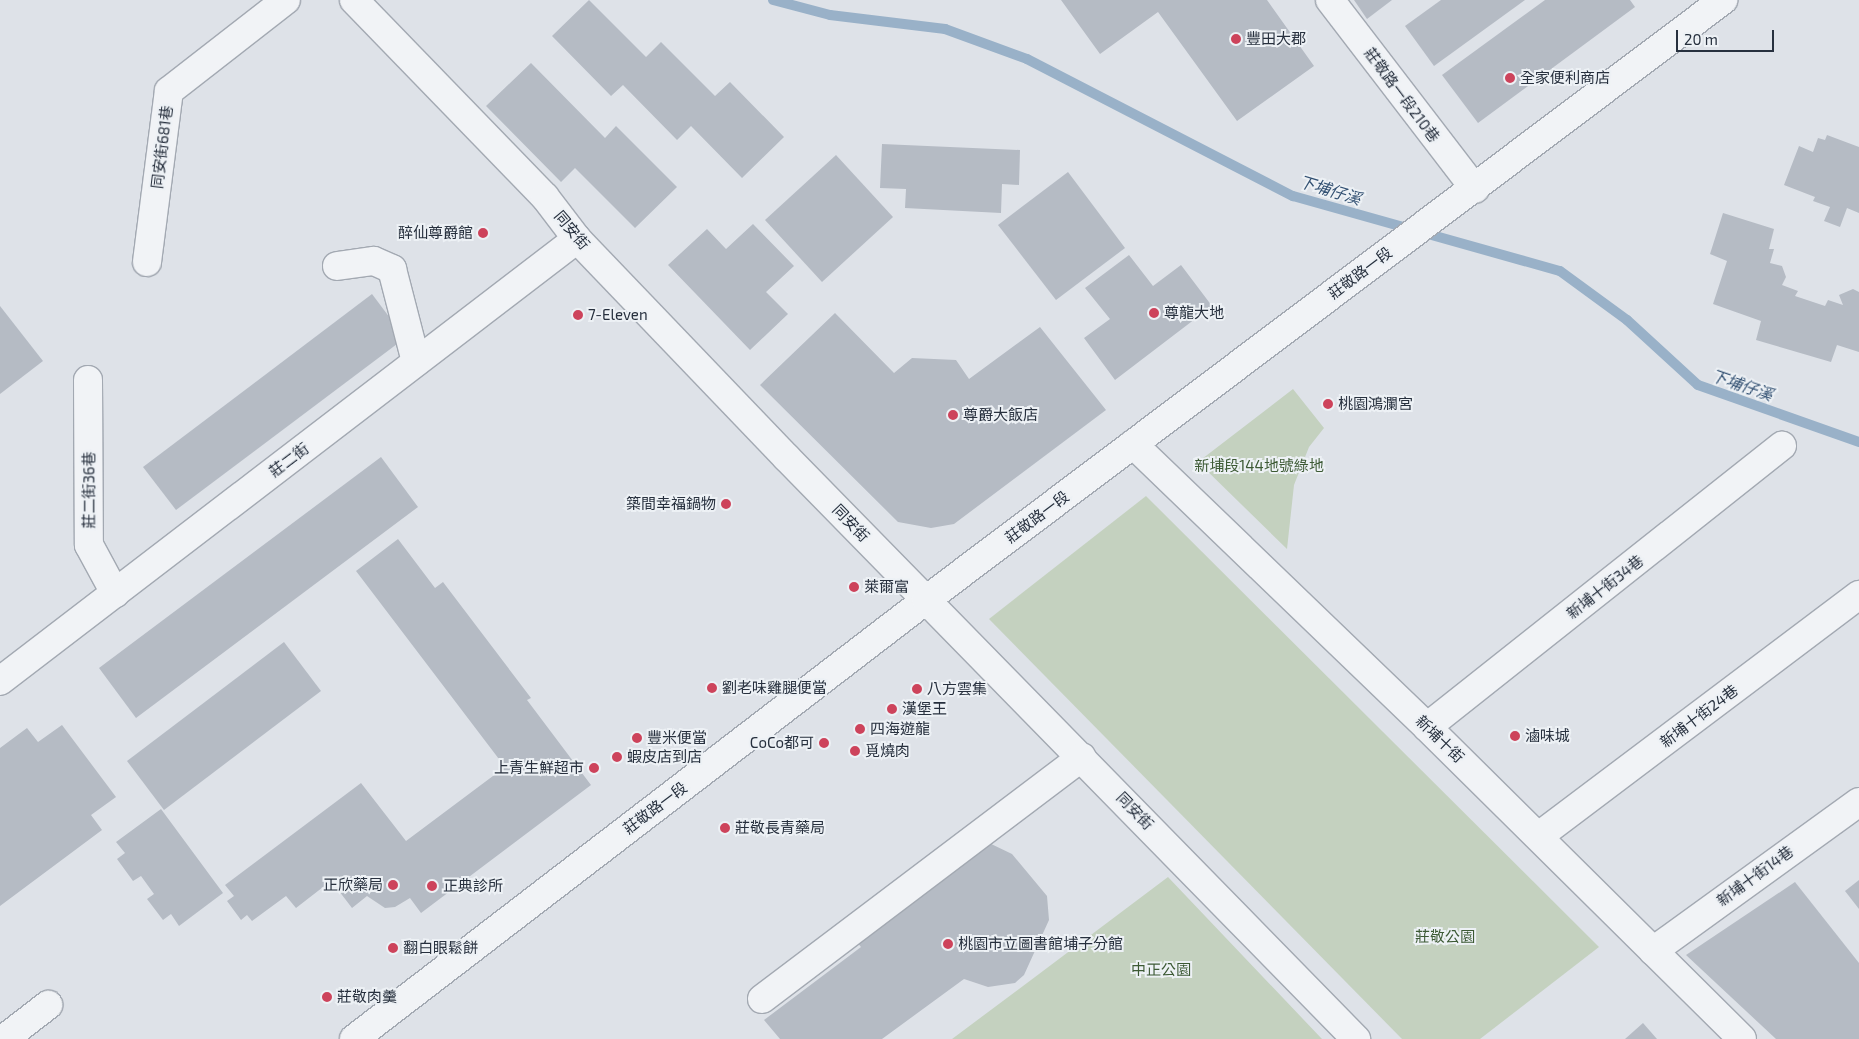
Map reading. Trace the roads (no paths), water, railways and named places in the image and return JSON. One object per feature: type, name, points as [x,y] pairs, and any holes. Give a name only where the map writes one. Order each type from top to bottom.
[{"type":"street","name":"同安街681巷","points":[[147,262],[169,91],[286,0]]},
{"type":"street","name":"同安街","points":[[354,0],[545,197],[577,239],[926,600],[1082,756],[1356,1039]]},
{"type":"street","name":"莊敬路一段210巷","points":[[1330,0],[1475,189]]},
{"type":"street","name":"莊敬路一段","points":[[354,1039],[926,600],[1475,189],[1723,0]]},
{"type":"street","name":"莊二街","points":[[0,681],[577,239]]},
{"type":"street","points":[[337,266],[374,261],[392,269],[416,362]]},
{"type":"street","name":"莊二街36巷","points":[[88,380],[89,546],[115,593]]},
{"type":"street","name":"新埔十街","points":[[1133,444],[1428,727],[1742,1039]]},
{"type":"street","name":"新埔十街34巷","points":[[1428,727],[1782,446]]},
{"type":"street","name":"新埔十街24巷","points":[[1539,836],[1859,595]]},
{"type":"street","points":[[762,998],[1082,756]]},
{"type":"street","name":"新埔十街14巷","points":[[1653,951],[1859,802]]},
{"type":"street","points":[[4,1039],[48,1006]]},
{"type":"waterway","name":"下埔仔溪","points":[[773,0],[830,15],[945,29],[1027,59],[1293,196],[1560,271],[1627,320],[1698,385],[1859,442]]},
{"type":"place","name":"豐田大郡","points":[[1236,39]]},
{"type":"place","name":"全家便利商店","points":[[1510,78]]},
{"type":"place","name":"醉仙尊爵館","points":[[483,233]]},
{"type":"place","name":"尊龍大地","points":[[1154,313]]},
{"type":"place","name":"7-Eleven","points":[[578,315]]},
{"type":"place","name":"桃園鴻瀾宮","points":[[1328,404]]},
{"type":"place","name":"尊爵大飯店","points":[[953,415]]},
{"type":"place","name":"築間幸福鍋物","points":[[726,504]]},
{"type":"place","name":"萊爾富","points":[[854,587]]},
{"type":"place","name":"劉老味雞腿便當","points":[[712,688]]},
{"type":"place","name":"八方雲集","points":[[917,689]]},
{"type":"place","name":"漢堡王","points":[[892,709]]},
{"type":"place","name":"四海遊龍","points":[[860,729]]},
{"type":"place","name":"滷味城","points":[[1515,736]]},
{"type":"place","name":"豐米便當","points":[[637,738]]},
{"type":"place","name":"CoCo都可","points":[[824,743]]},
{"type":"place","name":"覓燒肉","points":[[855,751]]},
{"type":"place","name":"蝦皮店到店","points":[[617,757]]},
{"type":"place","name":"上青生鮮超市","points":[[594,768]]},
{"type":"place","name":"莊敬長青藥局","points":[[725,828]]},
{"type":"place","name":"正欣藥局","points":[[393,885]]},
{"type":"place","name":"正典診所","points":[[432,886]]},
{"type":"place","name":"桃園市立圖書館埔子分館","points":[[948,944]]},
{"type":"place","name":"翻白眼鬆餅","points":[[393,948]]},
{"type":"place","name":"莊敬肉羹","points":[[327,997]]},
{"type":"park label","name":"新埔段144地號綠地","points":[[1259,466]]},
{"type":"park label","name":"莊敬公園","points":[[1445,937]]},
{"type":"park label","name":"中正公園","points":[[1161,970]]}]
